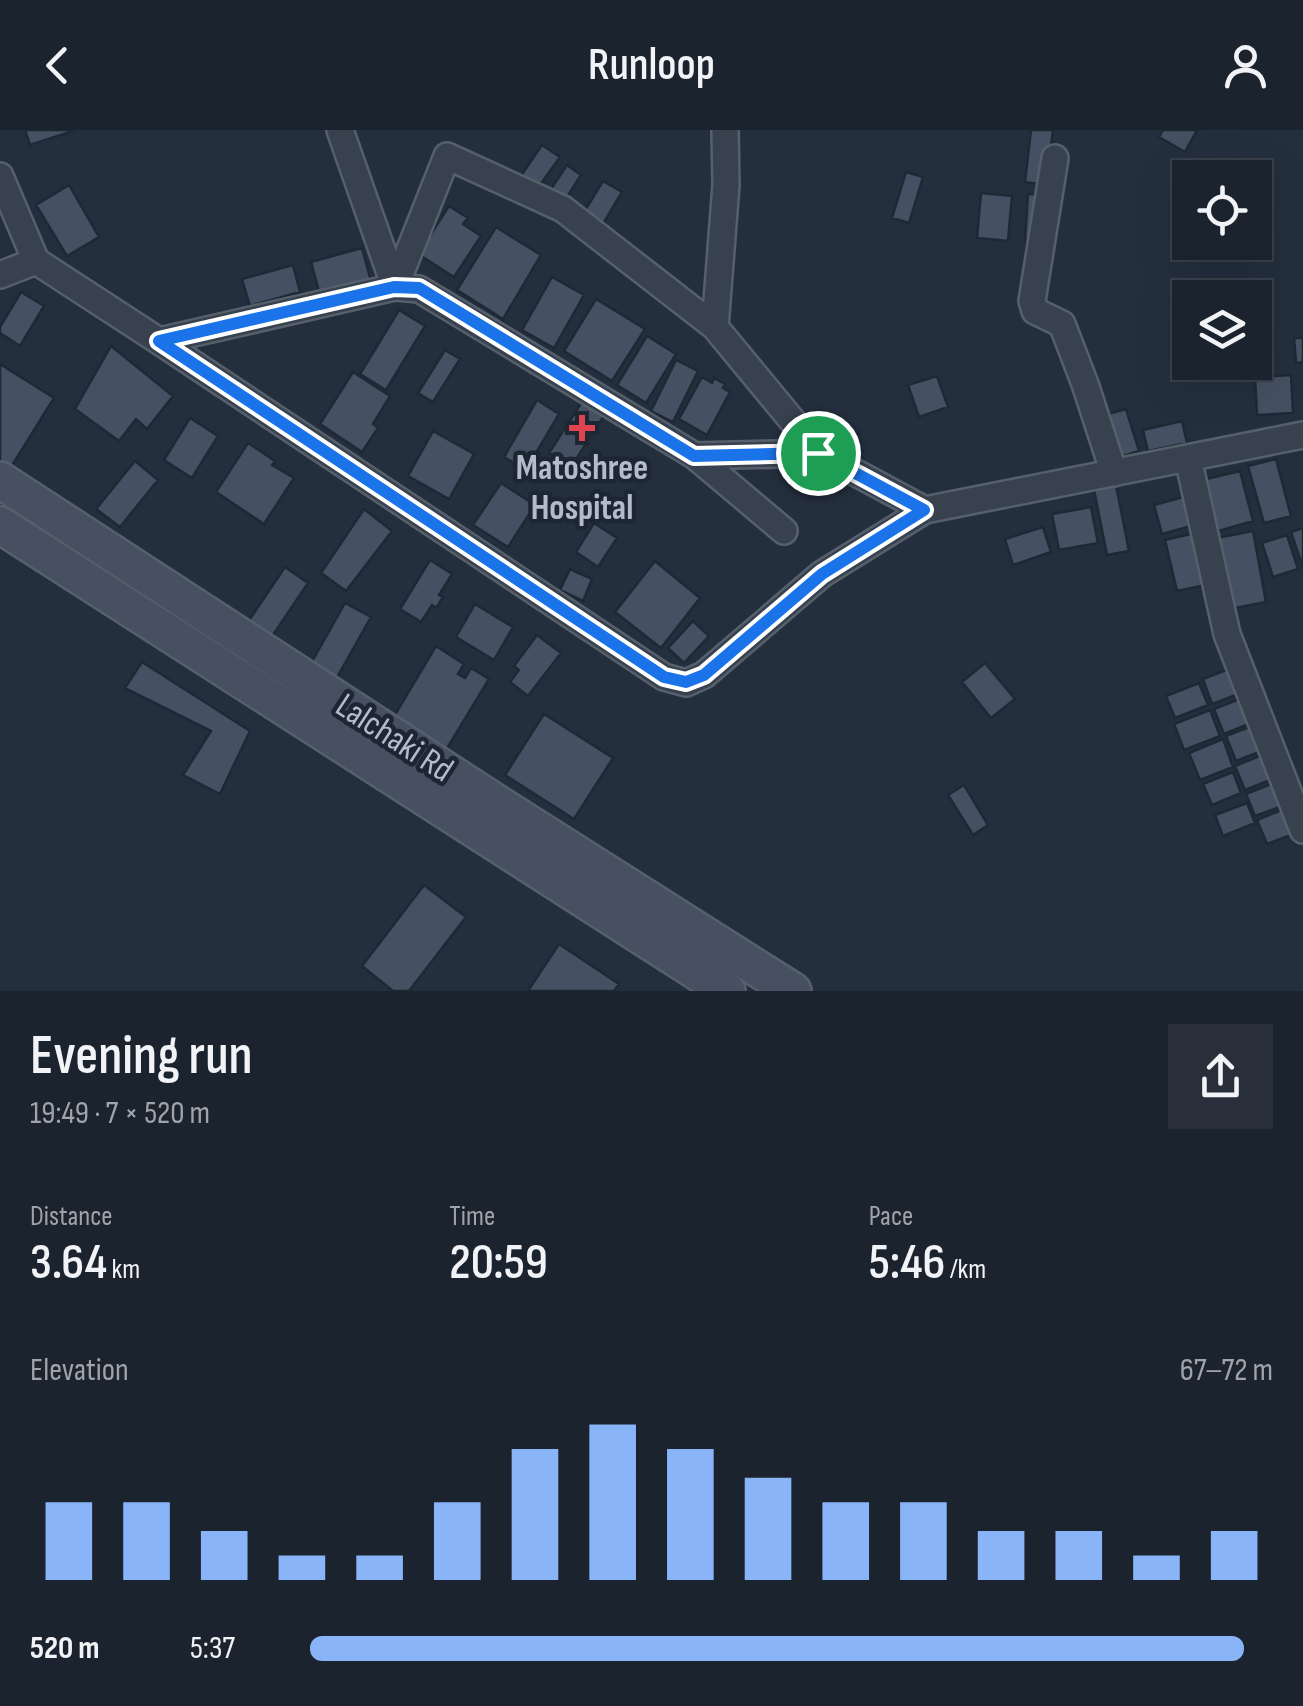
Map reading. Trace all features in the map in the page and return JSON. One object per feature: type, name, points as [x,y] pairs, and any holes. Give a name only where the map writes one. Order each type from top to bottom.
[{"type":"main road","name":"Lalchaki Rd","points":[[0,480],[290,668],[727,991]]},
{"type":"main road","name":"Lalchaki Rd","points":[[0,525],[266,695],[792,991]]},
{"type":"main road","points":[[266,695],[290,668]]},
{"type":"street","points":[[340,130],[394,287]]},
{"type":"street","points":[[715,327],[726,185],[725,130]]},
{"type":"street","points":[[394,287],[446,156],[563,209],[715,327],[818,453],[924,510]]},
{"type":"street","points":[[1055,158],[1032,300],[1035,311],[1062,324],[1114,473]]},
{"type":"street","points":[[0,176],[36,260],[664,677],[686,682],[704,675],[822,574],[924,510],[1303,436]]},
{"type":"street","points":[[0,275],[36,260]]},
{"type":"street","points":[[159,341],[394,287],[419,288],[694,456],[784,530]]},
{"type":"street","points":[[694,456],[818,453]]},
{"type":"street","points":[[1188,458],[1227,634],[1303,830]]},
{"type":"building","points":[[25,130],[73,130],[73,131],[30,145]]},
{"type":"building","points":[[1031,130],[1053,130],[1046,185],[1025,182]]},
{"type":"building","points":[[1163,130],[1197,130],[1185,152],[1159,137]]},
{"type":"building","points":[[542,145],[560,157],[535,192],[518,180]]},
{"type":"building","points":[[567,165],[581,175],[564,202],[549,192]]},
{"type":"building","points":[[906,172],[923,177],[909,223],[892,218]]},
{"type":"building","points":[[603,181],[622,192],[600,229],[581,217]]},
{"type":"building","points":[[69,185],[99,237],[67,256],[36,205]]},
{"type":"building","points":[[981,193],[1012,196],[1008,241],[977,238]]},
{"type":"building","points":[[1028,194],[1045,195],[1041,241],[1025,240]]},
{"type":"building","points":[[449,206],[468,218],[463,224],[481,236],[454,277],[418,254]]},
{"type":"building","points":[[496,227],[541,255],[503,319],[457,290]]},
{"type":"building","points":[[362,248],[371,281],[320,295],[311,262]]},
{"type":"building","points":[[293,265],[300,292],[250,306],[242,279]]},
{"type":"building","points":[[552,277],[584,295],[554,348],[522,330]]},
{"type":"building","points":[[21,292],[44,306],[20,346],[0,333],[0,327]]},
{"type":"building","points":[[596,299],[645,329],[612,381],[564,351]]},
{"type":"building","points":[[399,310],[425,326],[386,390],[360,374]]},
{"type":"building","points":[[647,336],[676,354],[646,403],[617,385]]},
{"type":"building","points":[[1294,338],[1303,338],[1303,362],[1296,363]]},
{"type":"building","points":[[111,346],[173,396],[147,429],[136,419],[119,441],[75,409]]},
{"type":"building","points":[[445,350],[460,359],[433,402],[418,393]]},
{"type":"building","points":[[676,360],[698,371],[673,422],[651,411]]},
{"type":"building","points":[[0,364],[54,398],[6,475],[0,472]]},
{"type":"building","points":[[353,372],[390,396],[373,424],[378,428],[362,452],[320,424]]},
{"type":"building","points":[[1291,375],[1293,413],[1257,415],[1255,380],[1272,380],[1272,376]]},
{"type":"building","points":[[937,376],[948,407],[919,417],[908,385]]},
{"type":"building","points":[[702,377],[712,383],[714,378],[730,392],[707,435],[679,419]]},
{"type":"building","points":[[585,397],[607,411],[571,467],[549,453]]},
{"type":"building","points":[[537,400],[559,414],[526,470],[504,457]]},
{"type":"building","points":[[1126,409],[1139,451],[1114,459],[1101,416]]},
{"type":"building","points":[[190,418],[218,436],[192,478],[164,460]]},
{"type":"building","points":[[1182,421],[1187,443],[1148,451],[1143,430]]},
{"type":"building","points":[[433,431],[474,454],[449,499],[408,476]]},
{"type":"building","points":[[248,443],[294,478],[264,524],[216,492]]},
{"type":"building","points":[[1276,459],[1291,516],[1264,523],[1248,466]]},
{"type":"building","points":[[135,461],[158,480],[120,527],[96,509]]},
{"type":"building","points":[[1240,471],[1253,521],[1215,532],[1202,480]]},
{"type":"building","points":[[501,483],[535,505],[508,547],[473,525]]},
{"type":"building","points":[[1116,485],[1129,551],[1107,555],[1094,490]]},
{"type":"building","points":[[1187,496],[1195,525],[1162,534],[1154,505]]},
{"type":"building","points":[[1091,507],[1098,543],[1059,550],[1052,514]]},
{"type":"building","points":[[364,509],[392,531],[346,591],[321,573]]},
{"type":"building","points":[[594,523],[617,538],[598,567],[576,552]]},
{"type":"building","points":[[1043,527],[1051,552],[1013,565],[1005,539]]},
{"type":"building","points":[[1303,528],[1303,568],[1291,532]]},
{"type":"building","points":[[1253,531],[1266,602],[1225,610],[1212,539]]},
{"type":"building","points":[[1199,532],[1211,584],[1177,591],[1165,540]]},
{"type":"building","points":[[1287,535],[1298,569],[1273,577],[1262,543]]},
{"type":"building","points":[[430,560],[452,574],[436,608],[432,605],[421,622],[400,609]]},
{"type":"building","points":[[655,561],[700,598],[661,648],[615,612]]},
{"type":"building","points":[[285,567],[308,583],[271,638],[248,622]]},
{"type":"building","points":[[570,569],[592,579],[583,601],[560,590]]},
{"type":"building","points":[[345,603],[371,617],[331,688],[305,674]]},
{"type":"building","points":[[475,604],[513,627],[494,660],[456,637]]},
{"type":"building","points":[[693,621],[709,636],[684,663],[668,648]]},
{"type":"building","points":[[537,635],[561,653],[528,696],[510,682],[519,670],[514,666]]},
{"type":"building","points":[[436,646],[464,664],[458,674],[465,678],[471,668],[489,679],[446,750],[393,718]]},
{"type":"building","points":[[142,662],[250,731],[220,794],[183,775],[211,731],[125,688]]},
{"type":"building","points":[[985,663],[1015,699],[991,718],[962,682]]},
{"type":"building","points":[[1234,667],[1244,692],[1212,704],[1203,679]]},
{"type":"building","points":[[1199,683],[1208,705],[1175,718],[1166,696]]},
{"type":"building","points":[[1247,696],[1256,721],[1224,734],[1214,709]]},
{"type":"building","points":[[1210,710],[1220,736],[1184,750],[1174,724]]},
{"type":"building","points":[[544,714],[613,758],[574,819],[505,775]]},
{"type":"building","points":[[1257,724],[1267,749],[1236,761],[1226,736]]},
{"type":"building","points":[[1223,739],[1233,767],[1200,780],[1189,753]]},
{"type":"building","points":[[1267,753],[1277,777],[1245,790],[1235,766]]},
{"type":"building","points":[[1233,772],[1241,793],[1212,805],[1203,784]]},
{"type":"building","points":[[1279,781],[1288,804],[1255,816],[1246,794]]},
{"type":"building","points":[[964,785],[988,825],[973,835],[948,795]]},
{"type":"building","points":[[1247,803],[1255,823],[1223,836],[1215,815]]},
{"type":"building","points":[[1289,807],[1299,832],[1267,844],[1257,820]]},
{"type":"building","points":[[424,885],[466,917],[409,991],[393,991],[362,966]]},
{"type":"building","points":[[559,944],[619,984],[614,991],[528,991]]},
{"type":"place","name":"Matoshree Hospital","points":[[582,428]]},
{"type":"route","points":[[394,287],[419,288],[694,456],[818,453],[924,510],[822,574],[704,675],[686,682],[664,677],[159,341],[394,287]]}]
